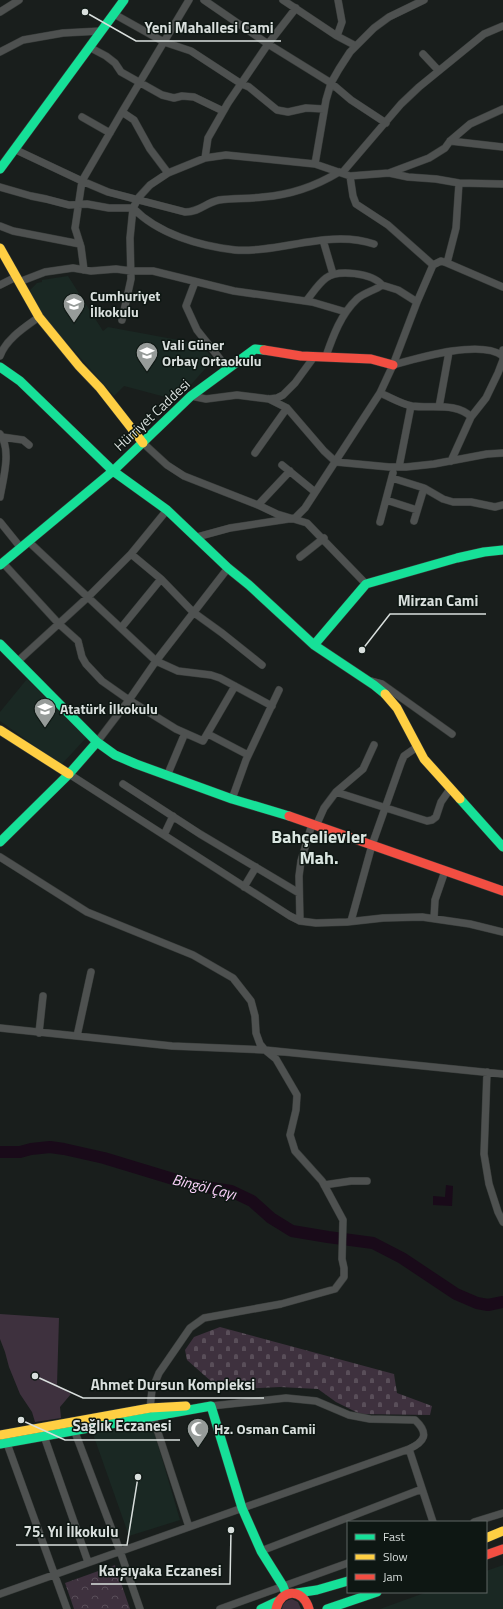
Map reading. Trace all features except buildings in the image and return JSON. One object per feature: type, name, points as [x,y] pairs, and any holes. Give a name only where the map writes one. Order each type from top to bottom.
[{"type":"main road","points":[[0,169],[124,0]]},
{"type":"main road","points":[[0,248],[39,317],[79,366],[100,388],[143,443]]},
{"type":"main road","name":"Hürriyet Caddesi","points":[[1,564],[30,542],[114,471],[191,396],[255,349],[301,356],[369,358],[393,365]]},
{"type":"main road","points":[[0,367],[20,381],[114,471],[167,510],[228,568],[249,585],[314,645],[367,680],[387,696],[393,702],[424,759],[503,847]]},
{"type":"main road","points":[[314,645],[366,584],[456,558],[484,552],[503,550]]},
{"type":"main road","points":[[0,644],[96,742],[115,755],[167,776],[232,799],[271,810],[503,891]]},
{"type":"main road","points":[[0,730],[69,774]]},
{"type":"main road","points":[[0,842],[69,774],[96,742]]},
{"type":"main road","points":[[2,1439],[44,1436],[76,1431],[151,1412],[168,1406],[211,1406],[242,1508],[261,1551],[285,1590],[297,1593],[317,1590],[347,1581]]},
{"type":"main road","points":[[2,1439],[69,1422],[151,1412]]},
{"type":"main road","points":[[487,1538],[503,1531]]},
{"type":"main road","points":[[487,1555],[503,1549]]},
{"type":"main road","points":[[261,1609],[277,1605],[285,1590]]},
{"type":"main road","points":[[297,1593],[306,1600],[309,1609]]},
{"type":"main road","points":[[327,1609],[374,1593]]},
{"type":"street","points":[[0,12],[19,0]]},
{"type":"street","points":[[84,270],[80,244],[75,228],[82,181],[189,0]]},
{"type":"street","points":[[204,0],[268,44],[331,83],[351,100],[386,123]]},
{"type":"street","points":[[283,0],[356,46]]},
{"type":"street","points":[[338,0],[342,22],[338,36]]},
{"type":"street","points":[[315,164],[324,109],[331,83],[339,69],[356,46],[374,28],[384,20],[416,2],[424,0]]},
{"type":"street","points":[[205,158],[208,138],[223,111],[240,83],[296,8]]},
{"type":"street","points":[[114,14],[164,42],[191,51],[240,83],[249,87],[278,110],[288,112],[306,108],[324,109]]},
{"type":"street","points":[[14,149],[108,192],[185,212],[193,212],[218,201],[262,197],[293,192],[324,181],[340,173],[386,123],[401,104],[438,70],[484,34],[503,26]]},
{"type":"street","points":[[0,52],[23,40],[63,33],[101,31]]},
{"type":"street","points":[[89,47],[106,56],[115,63],[122,72],[162,95],[174,98],[182,96],[194,97],[223,111]]},
{"type":"street","points":[[423,54],[438,70]]},
{"type":"street","points":[[122,320],[131,271],[130,238],[133,208],[138,199],[150,185],[168,173],[205,158],[226,155],[315,164],[350,176],[389,173],[429,158],[445,148],[450,141],[470,124],[503,109]]},
{"type":"street","points":[[122,112],[134,120],[150,149],[168,173]]},
{"type":"street","points":[[82,116],[110,133]]},
{"type":"street","points":[[450,141],[503,147]]},
{"type":"street","points":[[389,173],[408,177],[436,179],[459,183],[503,184]]},
{"type":"street","points":[[350,176],[353,196],[356,204],[388,225],[433,264]]},
{"type":"street","points":[[447,263],[457,222],[459,183]]},
{"type":"street","points":[[0,187],[69,205],[78,206],[87,204],[109,208],[133,208],[152,223],[173,234],[195,242],[236,250],[263,249],[322,240],[349,240],[374,244]]},
{"type":"street","points":[[0,226],[13,231],[80,244]]},
{"type":"street","points":[[322,240],[333,274]]},
{"type":"street","points":[[197,537],[230,528],[295,518],[305,508],[380,393],[393,365],[433,264],[441,261],[503,287]]},
{"type":"street","points":[[0,285],[45,272],[73,268],[84,270],[116,269],[152,271],[234,291],[306,301],[346,312]]},
{"type":"street","points":[[306,301],[320,284],[333,274],[358,273],[370,276],[382,284],[398,290],[417,302]]},
{"type":"street","points":[[195,282],[186,306],[197,330],[228,369]]},
{"type":"street","points":[[326,356],[335,331],[346,312],[358,298],[375,290],[382,284]]},
{"type":"street","points":[[0,356],[10,340],[24,327],[39,317]]},
{"type":"street","points":[[393,365],[436,353],[481,350],[496,352],[503,355]]},
{"type":"street","points":[[451,461],[471,417],[486,398],[498,373],[503,360],[503,350]]},
{"type":"street","points":[[439,407],[449,352]]},
{"type":"street","points":[[269,399],[284,395],[296,383],[314,357]]},
{"type":"street","points":[[380,393],[411,406],[439,407],[465,411],[471,417]]},
{"type":"street","points":[[191,396],[206,399],[237,395],[269,399],[287,408],[324,451],[336,462],[397,467],[434,464],[487,454],[503,453]]},
{"type":"street","points":[[380,522],[392,478],[397,467],[411,406]]},
{"type":"street","points":[[255,454],[287,408]]},
{"type":"street","points":[[1,436],[23,440],[29,445]]},
{"type":"street","points":[[0,497],[6,455],[4,442],[1,436]]},
{"type":"street","points":[[143,443],[167,465],[184,476],[277,514],[295,518],[307,523],[324,538],[366,584]]},
{"type":"street","points":[[282,465],[315,492]]},
{"type":"street","points":[[258,505],[290,471]]},
{"type":"street","points":[[392,478],[424,488],[443,500],[452,502],[471,502],[495,507],[503,505]]},
{"type":"street","points":[[414,521],[424,488]]},
{"type":"street","points":[[386,500],[417,510]]},
{"type":"street","points":[[18,661],[88,597],[131,554],[167,510]]},
{"type":"street","points":[[0,522],[21,548]]},
{"type":"street","points":[[300,557],[324,538]]},
{"type":"street","points":[[30,542],[156,660],[178,671],[211,675],[272,706]]},
{"type":"street","points":[[131,554],[161,579],[193,612],[262,665]]},
{"type":"street","points":[[1,564],[59,624],[78,641],[82,657],[102,681],[129,700],[185,733],[203,741],[235,686]]},
{"type":"street","points":[[96,742],[129,700],[156,660],[228,568]]},
{"type":"street","points":[[121,628],[161,579]]},
{"type":"street","points":[[367,680],[382,684],[452,734]]},
{"type":"street","points":[[232,799],[248,755],[279,690]]},
{"type":"street","points":[[167,776],[185,733]]},
{"type":"street","points":[[208,734],[248,755]]},
{"type":"street","points":[[300,921],[299,876],[301,860],[314,825],[336,792],[363,769],[374,745]]},
{"type":"street","points":[[351,921],[372,845],[404,756],[417,747]]},
{"type":"street","points":[[69,774],[244,887],[300,921],[316,923],[383,918],[422,917],[470,924],[503,932]]},
{"type":"street","points":[[123,784],[299,893]]},
{"type":"street","points":[[336,792],[430,821],[436,817],[441,802],[450,789]]},
{"type":"street","points":[[164,835],[173,816]]},
{"type":"street","points":[[0,857],[87,912],[193,955],[233,978],[251,1001],[256,1016],[256,1033],[260,1044],[276,1059],[296,1094],[296,1110],[290,1135],[295,1151],[324,1185],[343,1220],[342,1260],[344,1277],[335,1288],[281,1304],[204,1318],[190,1328],[159,1373],[152,1390],[151,1412],[189,1527]]},
{"type":"street","points":[[244,887],[256,867]]},
{"type":"street","points":[[434,918],[436,895],[445,871]]},
{"type":"street","points":[[77,1036],[91,972]]},
{"type":"street","points":[[39,1033],[44,996]]},
{"type":"street","points":[[0,1028],[172,1046],[265,1050],[503,1074]]},
{"type":"street","points":[[487,1072],[484,1154],[489,1184],[498,1212],[503,1222]]},
{"type":"street","points":[[324,1185],[367,1181]]},
{"type":"street","points":[[0,1594],[409,1449],[422,1441],[424,1436],[422,1426],[415,1420],[370,1419],[349,1415],[316,1400],[286,1398],[211,1406]]},
{"type":"street","points":[[69,1422],[76,1431],[140,1609]]},
{"type":"street","points":[[44,1436],[88,1562]]},
{"type":"street","points":[[2,1439],[67,1609]]},
{"type":"street","points":[[409,1449],[433,1521]]},
{"type":"street","points":[[261,1551],[422,1489]]},
{"type":"street","points":[[477,1521],[503,1513]]},
{"type":"street","points":[[220,1609],[285,1590],[347,1563]]},
{"type":"shaded area","name":"Vali Güner Orbay Ortaokulu","points":[[68,276],[103,331],[108,327],[200,344],[214,359],[188,388],[173,399],[124,386],[114,396],[45,318],[33,299],[30,290],[37,283],[42,282],[42,280]]},
{"type":"shaded area","name":"Atatürk İlkokulu","points":[[27,679],[87,737],[61,765],[0,721],[0,712]]},
{"type":"shaded area","points":[[446,1185],[453,1186],[452,1206],[433,1205],[433,1196],[445,1197]]},
{"type":"shaded area","points":[[151,1421],[180,1520],[129,1536],[93,1434]]},
{"type":"shaded area","points":[[503,1565],[503,1609],[380,1609],[424,1593],[487,1593],[487,1571]]},
{"type":"green space","points":[[0,1314],[59,1318],[57,1385],[71,1394],[60,1407],[61,1418],[35,1422],[32,1412],[20,1394],[9,1367],[0,1339]]},
{"type":"green space","points":[[220,1327],[394,1374],[397,1393],[432,1406],[430,1415],[360,1414],[336,1402],[318,1389],[280,1387],[221,1390],[187,1360],[185,1350],[194,1337]]},
{"type":"green space","points":[[115,1565],[130,1609],[74,1609],[65,1583]]},
{"type":"green space","points":[[292,1599],[298,1602],[301,1609],[282,1609],[285,1602]]},
{"type":"waterway","name":"Bingöl Çayı","points":[[0,1152],[20,1152],[50,1147],[64,1149],[104,1158],[193,1185],[231,1191],[252,1201],[271,1218],[292,1231],[373,1243],[402,1258],[456,1294],[477,1303],[488,1305],[503,1302]]},
{"type":"traffic: fast","points":[[0,169],[124,0]]},
{"type":"traffic: fast","points":[[0,565],[113,471],[191,396],[255,349],[264,350]]},
{"type":"traffic: fast","points":[[0,367],[20,381],[113,471],[167,510],[228,568],[249,585],[314,645],[385,694]]},
{"type":"traffic: fast","points":[[314,645],[366,584],[457,558],[484,552],[503,550]]},
{"type":"traffic: fast","points":[[0,644],[97,742],[115,755],[232,799],[289,816]]},
{"type":"traffic: fast","points":[[0,842],[69,774],[97,742]]},
{"type":"traffic: fast","points":[[460,799],[503,847]]},
{"type":"traffic: fast","points":[[211,1406],[242,1508],[261,1551],[283,1586],[286,1594]]},
{"type":"traffic: fast","points":[[0,1444],[211,1406]]},
{"type":"traffic: fast","points":[[297,1593],[317,1590],[347,1581]]},
{"type":"traffic: fast","points":[[327,1609],[374,1593]]},
{"type":"traffic: fast","points":[[261,1609],[278,1601]]},
{"type":"traffic: slow","points":[[0,248],[39,317],[79,366],[100,388],[143,443]]},
{"type":"traffic: slow","points":[[385,694],[397,708],[424,759],[460,799]]},
{"type":"traffic: slow","points":[[0,730],[69,774]]},
{"type":"traffic: slow","points":[[0,1435],[150,1408],[186,1406]]},
{"type":"traffic: slow","points":[[487,1538],[503,1531]]},
{"type":"traffic: jam","points":[[264,350],[301,356],[371,359],[393,365]]},
{"type":"traffic: jam","points":[[289,816],[503,891]]},
{"type":"traffic: jam","points":[[487,1555],[503,1549]]},
{"type":"traffic: jam","points":[[276,1609],[282,1597],[292,1593],[302,1597],[309,1609]]},
{"type":"place","name":"Yeni Mahallesi Cami","points":[[85,12]]},
{"type":"place","name":"Cumhuriyet İlkokulu","points":[[74,324]]},
{"type":"place","name":"Vali Güner Orbay Ortaokulu","points":[[147,372]]},
{"type":"place","name":"Mirzan Cami","points":[[362,650]]},
{"type":"place","name":"Atatürk İlkokulu","points":[[45,728]]},
{"type":"place","name":"Ahmet Dursun Kompleksi","points":[[35,1376]]},
{"type":"place","name":"Sağlık Eczanesi","points":[[21,1420]]},
{"type":"place","name":"Hz. Osman Camii","points":[[198,1448]]},
{"type":"place","name":"75. Yıl İlkokulu","points":[[138,1477]]},
{"type":"place","name":"Karşıyaka Eczanesi","points":[[231,1530]]},
{"type":"district","name":"Bahçelievler Mah.","points":[[319,847]]}]
